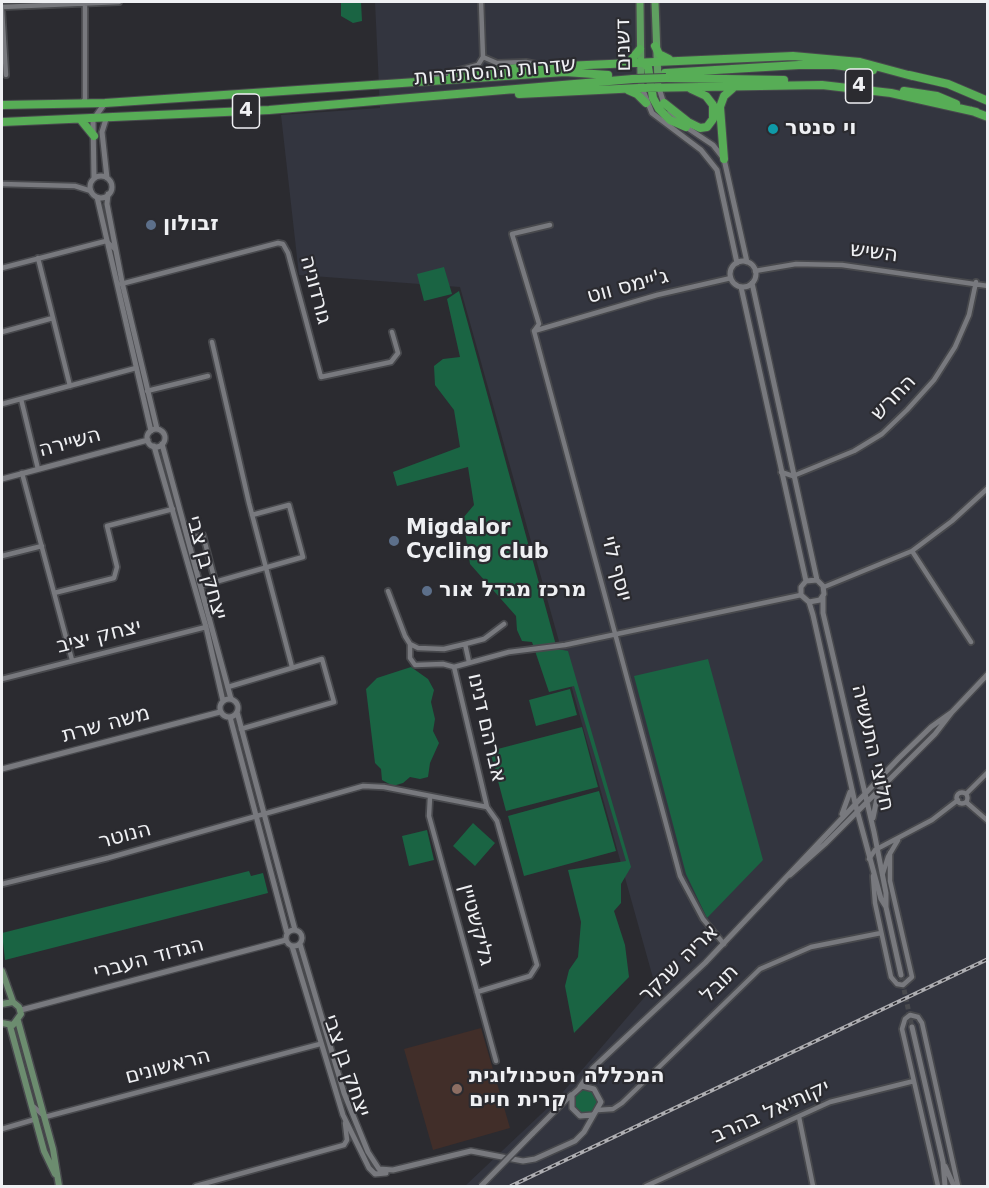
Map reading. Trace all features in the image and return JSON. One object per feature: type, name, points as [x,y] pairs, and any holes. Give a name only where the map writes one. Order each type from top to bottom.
[{"type":"highway","points":[[655,46],[661,56],[670,60]]},
{"type":"highway","points":[[628,62],[639,49]]},
{"type":"highway","points":[[372,87],[518,68],[655,60],[793,56],[830,58],[912,76]]},
{"type":"highway","points":[[639,61],[648,67],[655,88],[656,103],[664,114],[686,127]]},
{"type":"highway","name":"שדרות ההסתדרות","points":[[2,105],[105,103],[372,87],[565,72],[600,75],[834,65],[912,76],[948,84],[987,101]]},
{"type":"highway","name":"שדרות ההסתדרות","points":[[2,122],[93,120],[446,95],[568,85],[599,80],[655,78],[737,84],[803,80],[884,88],[937,96],[987,117]]},
{"type":"highway","points":[[446,95],[454,98],[737,84]]},
{"type":"highway","points":[[724,159],[720,103],[726,93],[737,84]]},
{"type":"highway","points":[[624,88],[635,92],[646,103]]},
{"type":"highway","points":[[664,103],[696,127],[710,126],[715,113],[712,102],[703,94],[687,88]]},
{"type":"highway","points":[[80,120],[94,136]]},
{"type":"main road","name":"דשנים","points":[[640,2],[639,61],[642,88]]},
{"type":"main road","name":"דשנים","points":[[654,2],[655,88]]},
{"type":"main road","points":[[2,970],[13,1002],[21,1011],[18,1021],[45,1117],[58,1183]]},
{"type":"main road","points":[[5,982],[3,1003],[13,1002]]},
{"type":"main road","points":[[10,1026],[18,1021]]},
{"type":"main road","points":[[2,1023],[10,1026]]},
{"type":"main road","points":[[10,1026],[44,1151],[58,1183]]},
{"type":"street","points":[[6,75],[2,9],[54,4],[85,5],[120,2]]},
{"type":"street","points":[[419,81],[431,75],[478,65],[483,57],[482,2]]},
{"type":"street","points":[[80,104],[86,99],[85,5]]},
{"type":"street","points":[[483,57],[497,63],[526,62],[554,67]]},
{"type":"street","points":[[642,88],[646,103],[661,122],[701,150],[717,170],[737,263]]},
{"type":"street","points":[[655,88],[664,103],[686,127],[706,139],[724,159],[747,262],[755,271],[752,283],[793,476],[818,580],[824,587],[912,551],[952,521],[987,488]]},
{"type":"street","points":[[91,191],[94,178],[93,120],[105,103]]},
{"type":"street","points":[[105,119],[102,132],[104,169],[111,185],[108,194],[115,249],[154,430],[148,440],[154,446],[162,444]]},
{"type":"street","points":[[94,178],[102,176],[108,179]]},
{"type":"street","points":[[2,184],[75,186],[91,191],[97,196],[136,368],[154,430]]},
{"type":"street","points":[[97,196],[108,194]]},
{"type":"street","name":"יוסף לוי","points":[[550,225],[512,234],[540,324],[534,331],[680,876],[703,919],[724,944]]},
{"type":"street","points":[[106,241],[115,249]]},
{"type":"street","points":[[2,268],[106,241]]},
{"type":"street","name":"גורדוניה","points":[[122,282],[278,243],[283,244],[288,253],[321,377],[391,362],[398,353],[392,332]]},
{"type":"street","points":[[38,258],[70,386]]},
{"type":"street","points":[[747,262],[737,263],[731,271],[731,278],[741,286],[806,581]]},
{"type":"street","name":"השיש","points":[[755,271],[796,264],[833,265],[976,282],[987,286]]},
{"type":"street","name":"ג'יימס ווט","points":[[534,331],[657,295],[731,278]]},
{"type":"street","points":[[118,289],[122,282]]},
{"type":"street","name":"החרש","points":[[793,476],[854,451],[882,434],[907,410],[934,380],[955,347],[969,315],[976,282]]},
{"type":"street","points":[[741,286],[752,283]]},
{"type":"street","points":[[2,332],[53,318]]},
{"type":"street","points":[[212,342],[252,515],[292,667]]},
{"type":"street","points":[[2,404],[136,368]]},
{"type":"street","points":[[147,391],[208,376]]},
{"type":"street","points":[[21,399],[38,469]]},
{"type":"street","name":"יצחק בן צבי","points":[[154,430],[165,436],[162,444],[231,699]]},
{"type":"street","name":"השיירה","points":[[2,479],[148,440]]},
{"type":"street","name":"יצחק בן צבי","points":[[154,446],[206,627],[223,701]]},
{"type":"street","points":[[780,470],[793,476]]},
{"type":"street","points":[[22,473],[72,660]]},
{"type":"street","points":[[201,586],[303,557],[289,505],[252,515]]},
{"type":"street","points":[[54,593],[114,578],[117,567],[107,526],[173,509]]},
{"type":"street","points":[[188,539],[202,535],[215,581]]},
{"type":"street","points":[[2,556],[42,546]]},
{"type":"street","points":[[912,551],[971,642]]},
{"type":"street","points":[[818,580],[806,581],[801,587],[801,595],[809,602],[817,602],[823,597]]},
{"type":"street","name":"חלוצי התעשיה","points":[[824,587],[823,613],[874,832],[883,876],[886,907],[901,975]]},
{"type":"street","points":[[388,591],[405,636],[410,644],[418,648],[444,649],[465,645],[484,639],[504,624]]},
{"type":"street","name":"אברהם דנינו","points":[[256,816],[363,786],[488,807],[454,667],[508,652],[565,645],[801,595]]},
{"type":"street","name":"חלוצי התעשיה","points":[[809,602],[862,832],[873,873],[886,907]]},
{"type":"street","name":"יצחק יציב","points":[[2,679],[206,627]]},
{"type":"street","points":[[410,644],[410,658],[415,665],[443,664],[454,667]]},
{"type":"street","points":[[465,645],[470,662]]},
{"type":"street","points":[[228,687],[322,659],[334,702],[241,729]]},
{"type":"street","name":"אריה שנקר","points":[[790,876],[797,872],[935,734],[987,674]]},
{"type":"street","points":[[231,699],[237,704],[241,729],[295,930],[301,934],[300,944],[292,946],[286,940],[287,933],[230,717],[220,712],[223,701],[231,699]]},
{"type":"street","name":"משה שרת","points":[[2,769],[220,712]]},
{"type":"street","points":[[230,717],[237,712]]},
{"type":"street","name":"אריה שנקר","points":[[580,1087],[589,1072],[724,944],[790,876],[865,792],[931,727],[952,712]]},
{"type":"street","points":[[966,802],[966,794],[987,772]]},
{"type":"street","points":[[838,821],[847,804],[851,788]]},
{"type":"street","points":[[874,832],[874,810],[880,789]]},
{"type":"street","points":[[869,858],[877,849],[932,820],[958,800],[959,794],[966,794]]},
{"type":"street","name":"גליקשטיין","points":[[430,797],[429,816],[496,1061]]},
{"type":"street","points":[[958,800],[962,803],[966,802],[987,821]]},
{"type":"street","points":[[477,992],[530,976],[537,965],[496,820],[488,807]]},
{"type":"street","name":"הנוטר","points":[[2,884],[114,856],[256,816]]},
{"type":"street","points":[[840,829],[852,825],[862,832]]},
{"type":"street","points":[[883,876],[890,853],[900,838]]},
{"type":"street","points":[[873,873],[875,903],[891,977],[898,985],[907,984],[912,977],[890,880],[890,853]]},
{"type":"street","points":[[287,933],[295,930]]},
{"type":"street","name":"תובל","points":[[611,1109],[622,1103],[662,1067],[760,969],[811,947],[881,933]]},
{"type":"street","name":"הגדוד העברי","points":[[21,1011],[286,940]]},
{"type":"street","name":"יצחק בן צבי","points":[[300,944],[351,1113],[374,1163],[383,1170],[393,1170]]},
{"type":"street","name":"יצחק בן צבי","points":[[292,946],[320,1044],[344,1115],[371,1171],[378,1174],[471,1152],[530,1161],[575,1141],[584,1132]]},
{"type":"street","points":[[938,1186],[902,1027],[906,1017],[912,1015],[922,1023],[956,1186]]},
{"type":"street","points":[[912,1027],[943,1162],[945,1186]]},
{"type":"street","name":"הראשונים","points":[[45,1117],[320,1044]]},
{"type":"street","points":[[589,1072],[590,1087]]},
{"type":"street","name":"יקותיאל בהרב","points":[[646,1186],[830,1102],[914,1081]]},
{"type":"street","points":[[481,1186],[580,1087],[590,1087],[597,1091],[611,1109]]},
{"type":"street","points":[[572,1095],[570,1104],[574,1112],[585,1122],[584,1132]]},
{"type":"street","points":[[584,1132],[592,1115],[598,1110],[601,1099]]},
{"type":"street","points":[[31,1102],[36,1112],[45,1117]]},
{"type":"street","points":[[598,1110],[611,1109]]},
{"type":"street","points":[[555,1112],[574,1112]]},
{"type":"street","points":[[196,1186],[344,1145],[347,1132],[344,1115]]},
{"type":"street","points":[[580,1116],[592,1115]]},
{"type":"street","points":[[799,1117],[813,1186]]},
{"type":"street","points":[[2,1129],[36,1119]]},
{"type":"street","points":[[943,1162],[956,1186]]},
{"type":"shaded area","points":[[375,2],[987,2],[987,1186],[465,1186],[557,1099],[655,985],[460,287],[299,275],[281,115],[380,108]]},
{"type":"shaded area","name":"המכללה הטכנולוגית קרית חיים","points":[[481,1028],[510,1128],[433,1150],[404,1049]]},
{"type":"green space","points":[[341,2],[361,2],[362,21],[353,23],[341,16]]},
{"type":"green space","points":[[444,267],[452,294],[424,301],[417,274]]},
{"type":"green space","points":[[459,291],[557,649],[568,651],[631,867],[621,884],[621,903],[614,911],[625,945],[629,977],[574,1033],[565,986],[569,970],[578,957],[581,922],[568,870],[626,861],[574,686],[549,692],[532,642],[522,641],[517,630],[516,616],[470,564],[463,518],[474,505],[468,467],[397,486],[393,472],[460,447],[454,410],[435,385],[434,366],[443,359],[460,357],[447,299]]},
{"type":"green space","points":[[708,659],[763,860],[707,918],[686,874],[634,676]]},
{"type":"green space","points":[[411,667],[428,679],[434,690],[431,702],[435,719],[433,731],[439,743],[430,763],[428,777],[420,779],[410,777],[403,783],[393,786],[382,780],[381,769],[375,763],[366,689],[377,678]]},
{"type":"green space","points":[[570,689],[577,715],[536,726],[529,700]]},
{"type":"green space","points":[[582,727],[598,787],[506,811],[490,751]]},
{"type":"green space","points":[[599,791],[616,851],[524,876],[508,816]]},
{"type":"green space","points":[[473,823],[495,843],[475,866],[453,846]]},
{"type":"green space","points":[[427,830],[434,860],[409,866],[402,836]]},
{"type":"green space","points":[[249,871],[251,876],[263,873],[268,893],[5,960],[2,933]]},
{"type":"green space","points":[[586,1089],[591,1090],[597,1096],[597,1106],[591,1112],[586,1113],[581,1112],[575,1106],[574,1101],[575,1096],[581,1090]]},
{"type":"tunnel","points":[[901,975],[912,1027]]},
{"type":"railway","points":[[511,1186],[988,959]]},
{"type":"place","name":"וי סנטר","points":[[773,129]]},
{"type":"place","name":"זבולון","points":[[151,225]]},
{"type":"place","name":"Migdalor Cycling club","points":[[394,541]]},
{"type":"place","name":"מרכז מגדל אור","points":[[427,591]]},
{"type":"place","name":"המכללה הטכנולוגית קרית חיים","points":[[457,1089]]}]
